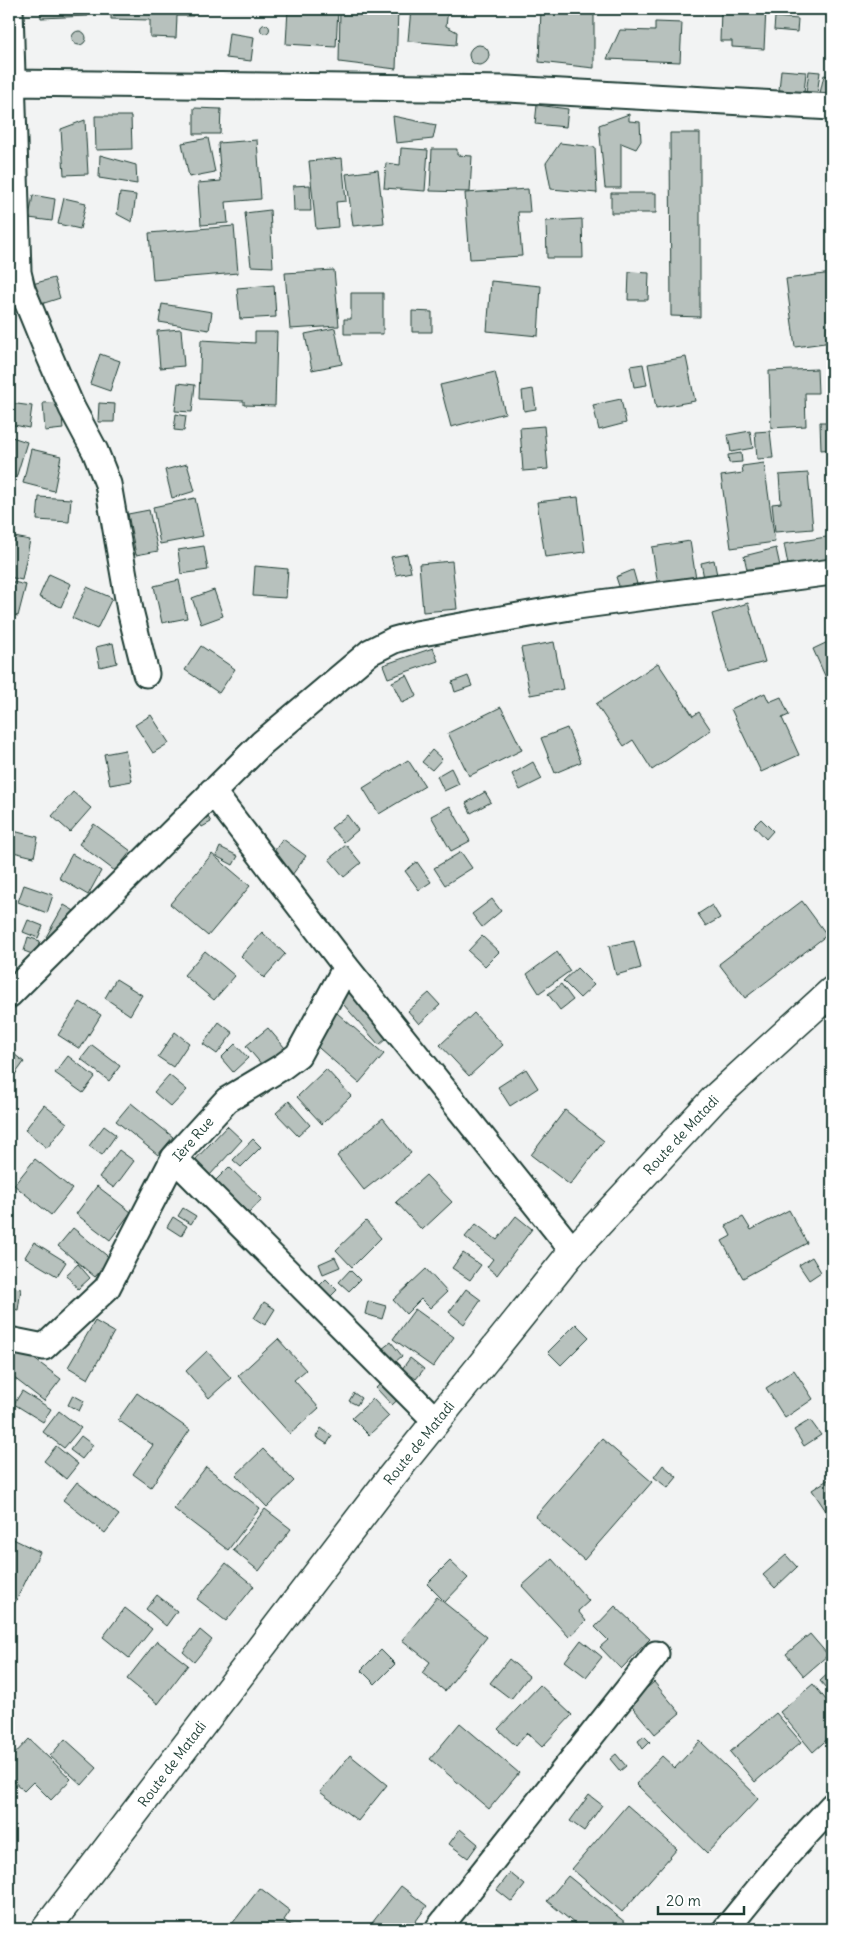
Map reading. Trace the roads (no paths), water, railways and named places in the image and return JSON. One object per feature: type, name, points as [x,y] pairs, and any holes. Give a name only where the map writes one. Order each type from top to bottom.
[{"type":"highway","name":"Route de Matadi","points":[[46,1929],[386,1484],[573,1252],[715,1098],[832,992]]},
{"type":"street","points":[[10,9],[13,277],[22,289],[72,408],[95,451],[108,484],[130,610],[146,674]]},
{"type":"street","points":[[12,82],[508,89],[832,107]]},
{"type":"street","points":[[9,995],[262,743],[370,652],[394,640],[416,634],[570,607],[832,572]]},
{"type":"street","points":[[212,791],[346,967],[573,1252]]},
{"type":"street","name":"Ière Rue","points":[[9,1340],[44,1347],[107,1288],[174,1158],[227,1100],[282,1067],[298,1055],[346,967]]},
{"type":"street","points":[[174,1158],[436,1421]]},
{"type":"street","points":[[438,1929],[656,1654]]},
{"type":"street","points":[[726,1929],[784,1858],[832,1806]]}]
